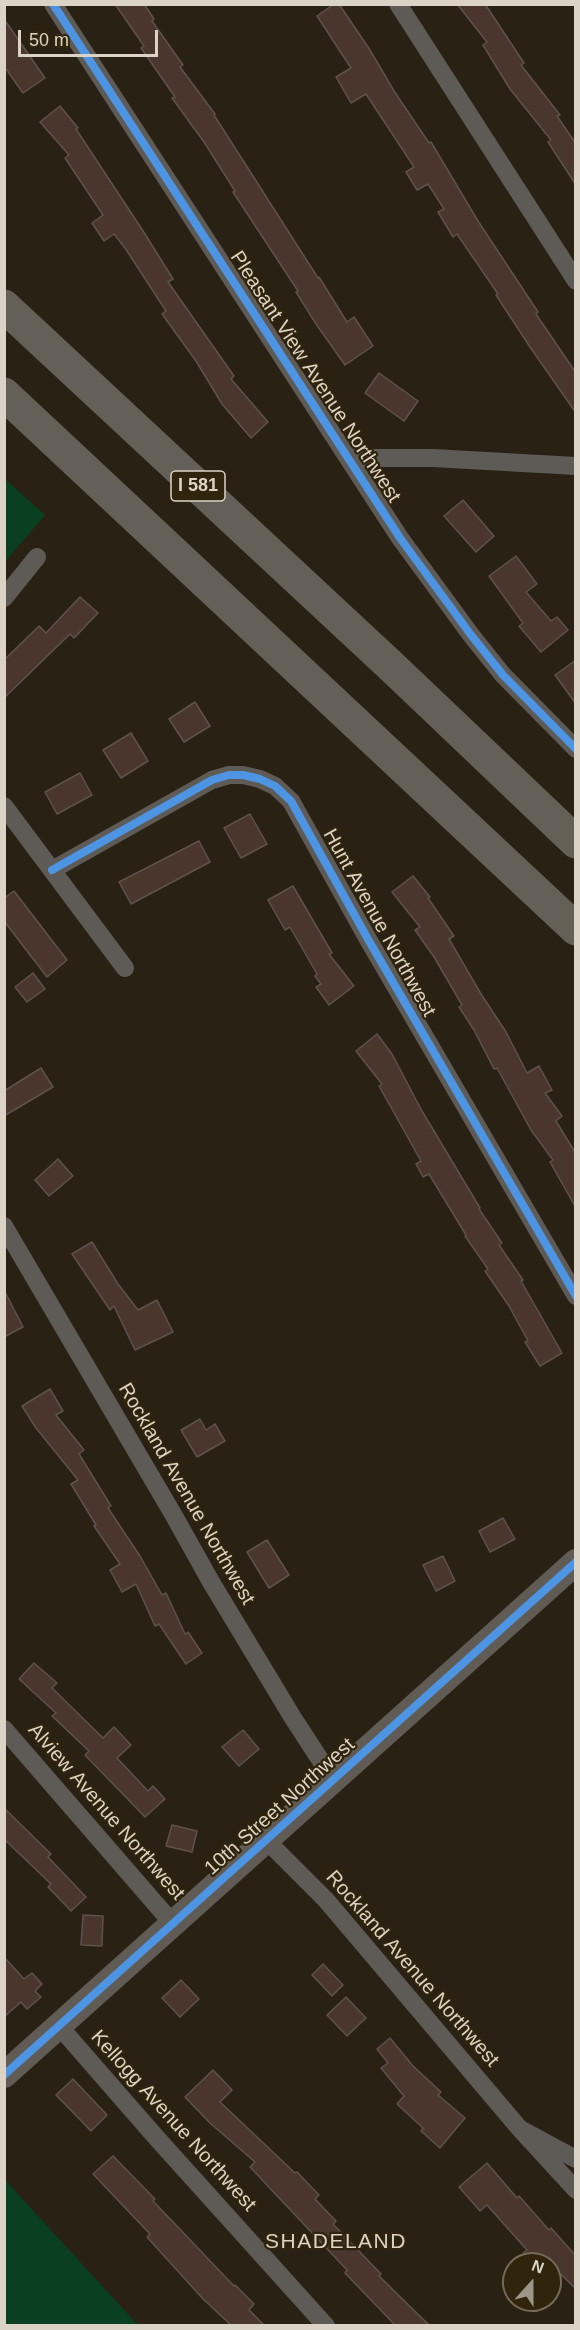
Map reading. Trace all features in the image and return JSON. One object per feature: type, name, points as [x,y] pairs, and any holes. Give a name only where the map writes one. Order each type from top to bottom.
[{"type":"highway","name":"I 581","points":[[4,306],[391,666],[576,842]]},
{"type":"highway","points":[[4,394],[576,929]]},
{"type":"main road","name":"10th Street Northwest","points":[[4,2075],[174,1925],[576,1562]]},
{"type":"street","name":"Pleasant View Avenue Northwest","points":[[53,4],[400,538],[503,675],[576,749]]},
{"type":"street","points":[[398,4],[576,280]]},
{"type":"street","points":[[348,458],[433,458],[576,466]]},
{"type":"street","points":[[4,598],[37,557]]},
{"type":"street","name":"Hunt Avenue Northwest","points":[[52,870],[212,780],[229,775],[243,775],[275,786],[291,801],[392,982],[576,1296]]},
{"type":"street","points":[[4,806],[124,968]]},
{"type":"street","name":"Rockland Avenue Northwest","points":[[4,1226],[12,1255],[173,1514],[293,1718],[334,1780]]},
{"type":"street","name":"Alview Avenue Northwest","points":[[4,1730],[174,1925]]},
{"type":"street","name":"Rockland Avenue Northwest","points":[[267,1841],[326,1900],[520,2129],[576,2190]]},
{"type":"street","name":"Kellogg Avenue Northwest","points":[[59,2026],[326,2325]]},
{"type":"street","name":"Rockland Avenue Northwest","points":[[520,2129],[576,2159]]},
{"type":"green space","points":[[5,479],[45,515],[5,562]]},
{"type":"green space","points":[[5,2180],[138,2325],[5,2325]]},
{"type":"building","points":[[115,4],[144,4],[154,19],[152,21],[183,65],[180,67],[215,114],[347,322],[354,317],[373,346],[345,365],[316,324],[296,292],[298,291],[233,192],[235,191],[204,142],[172,98],[175,97],[141,48],[144,46]]},
{"type":"building","points":[[334,4],[339,4],[394,91],[429,143],[431,142],[478,221],[538,312],[536,314],[576,373],[576,413],[457,234],[453,237],[438,212],[444,209],[428,184],[417,190],[406,172],[414,167],[366,94],[351,103],[336,77],[351,68],[317,16]]},
{"type":"building","points":[[457,4],[485,4],[524,63],[521,65],[560,115],[557,116],[576,144],[576,185],[548,142],[551,140],[510,89],[483,45],[487,42]]},
{"type":"building","points":[[4,19],[45,78],[23,93],[4,66]]},
{"type":"building","points":[[60,106],[78,128],[76,129],[173,279],[168,282],[234,376],[231,379],[268,422],[251,438],[222,404],[196,361],[162,314],[166,311],[125,248],[114,234],[104,241],[92,223],[103,215],[65,158],[69,155],[40,122]]},
{"type":"building","points":[[379,373],[418,401],[404,421],[365,393]]},
{"type":"building","points":[[463,500],[494,536],[476,552],[444,516]]},
{"type":"building","points":[[516,556],[537,584],[526,592],[551,621],[557,617],[568,630],[541,652],[519,626],[523,623],[489,576]]},
{"type":"building","points":[[80,597],[98,613],[74,638],[70,634],[4,698],[4,660],[39,626],[46,633]]},
{"type":"building","points":[[576,660],[576,704],[555,675]]},
{"type":"building","points":[[195,702],[210,726],[184,742],[169,719]]},
{"type":"building","points":[[131,733],[148,761],[121,778],[103,750]]},
{"type":"building","points":[[80,773],[92,795],[57,814],[45,792]]},
{"type":"building","points":[[250,814],[267,844],[241,858],[224,828]]},
{"type":"building","points":[[199,841],[210,862],[131,904],[119,882]]},
{"type":"building","points":[[413,876],[430,897],[428,898],[454,936],[449,939],[506,1032],[527,1073],[539,1066],[552,1090],[545,1093],[562,1116],[556,1121],[576,1154],[576,1208],[550,1162],[553,1160],[531,1130],[497,1068],[494,1069],[459,1007],[462,1005],[415,930],[420,927],[392,892]]},
{"type":"building","points":[[293,886],[332,953],[329,954],[354,986],[329,1005],[316,987],[321,984],[315,976],[317,974],[290,927],[285,930],[268,900]]},
{"type":"building","points":[[14,891],[67,960],[47,977],[4,921],[4,898]]},
{"type":"building","points":[[33,973],[45,989],[27,1002],[15,987]]},
{"type":"building","points":[[377,1034],[392,1054],[479,1209],[502,1243],[499,1245],[523,1280],[521,1281],[562,1353],[540,1366],[525,1342],[528,1341],[509,1306],[485,1271],[488,1269],[465,1236],[429,1174],[423,1177],[416,1164],[421,1161],[379,1086],[382,1084],[356,1051]]},
{"type":"building","points":[[41,1068],[53,1087],[4,1116],[4,1091]]},
{"type":"building","points":[[58,1159],[73,1176],[49,1196],[35,1180]]},
{"type":"building","points":[[92,1242],[118,1284],[138,1310],[157,1300],[173,1332],[135,1350],[114,1306],[110,1310],[72,1254]]},
{"type":"building","points":[[4,1290],[23,1327],[4,1337]]},
{"type":"building","points":[[50,1389],[63,1411],[56,1415],[84,1450],[79,1454],[111,1506],[108,1508],[140,1556],[162,1595],[166,1593],[185,1634],[188,1632],[202,1653],[186,1664],[159,1624],[155,1626],[136,1584],[122,1592],[110,1570],[120,1564],[94,1526],[96,1525],[71,1484],[78,1480],[36,1428],[22,1406]]},
{"type":"building","points":[[200,1419],[206,1430],[215,1424],[225,1441],[197,1457],[181,1430]]},
{"type":"building","points":[[503,1518],[515,1539],[490,1552],[479,1531]]},
{"type":"building","points":[[267,1540],[289,1575],[269,1588],[247,1552]]},
{"type":"building","points":[[443,1556],[455,1581],[436,1591],[423,1565]]},
{"type":"building","points":[[34,1663],[57,1683],[52,1688],[103,1738],[114,1727],[131,1745],[117,1758],[148,1791],[153,1786],[165,1799],[145,1817],[85,1755],[89,1751],[52,1716],[56,1713],[19,1679]]},
{"type":"building","points":[[243,1730],[259,1749],[239,1766],[222,1747]]},
{"type":"building","points":[[4,1808],[51,1854],[48,1857],[86,1897],[71,1911],[48,1887],[51,1884],[4,1839]]},
{"type":"building","points":[[172,1825],[197,1831],[192,1852],[166,1846]]},
{"type":"building","points":[[83,1915],[103,1916],[102,1946],[81,1945]]},
{"type":"building","points":[[4,1957],[24,1979],[32,1973],[42,1984],[35,1991],[41,1997],[27,2009],[21,2002],[4,2017]]},
{"type":"building","points":[[323,1964],[343,1985],[332,1996],[312,1975]]},
{"type":"building","points":[[181,1980],[199,1999],[180,2017],[162,1998]]},
{"type":"building","points":[[346,1997],[366,2018],[347,2036],[327,2015]]},
{"type":"building","points":[[390,2038],[413,2066],[441,2092],[438,2095],[465,2118],[440,2148],[421,2131],[423,2128],[397,2104],[404,2096],[381,2068],[388,2063],[377,2049]]},
{"type":"building","points":[[213,2070],[232,2090],[220,2102],[319,2195],[315,2199],[336,2221],[333,2224],[381,2274],[379,2276],[429,2325],[395,2325],[345,2273],[347,2270],[250,2167],[255,2162],[210,2123],[185,2097]]},
{"type":"building","points":[[73,2079],[107,2115],[91,2131],[56,2095]]},
{"type":"building","points":[[113,2156],[155,2199],[153,2201],[254,2304],[249,2310],[264,2325],[231,2325],[203,2299],[147,2237],[150,2234],[93,2174]]},
{"type":"building","points":[[487,2163],[517,2198],[519,2196],[576,2256],[576,2289],[562,2276],[562,2252],[524,2252],[527,2250],[487,2205],[480,2211],[459,2187]]},
{"type":"cycle path","points":[[53,4],[400,538],[503,675],[576,749]]},
{"type":"cycle path","points":[[52,870],[212,780],[229,775],[243,775],[275,786],[291,801],[369,941],[576,1296]]},
{"type":"cycle path","points":[[4,2075],[576,1562]]},
{"type":"district","name":"SHADELAND","points":[[336,2242]]}]
